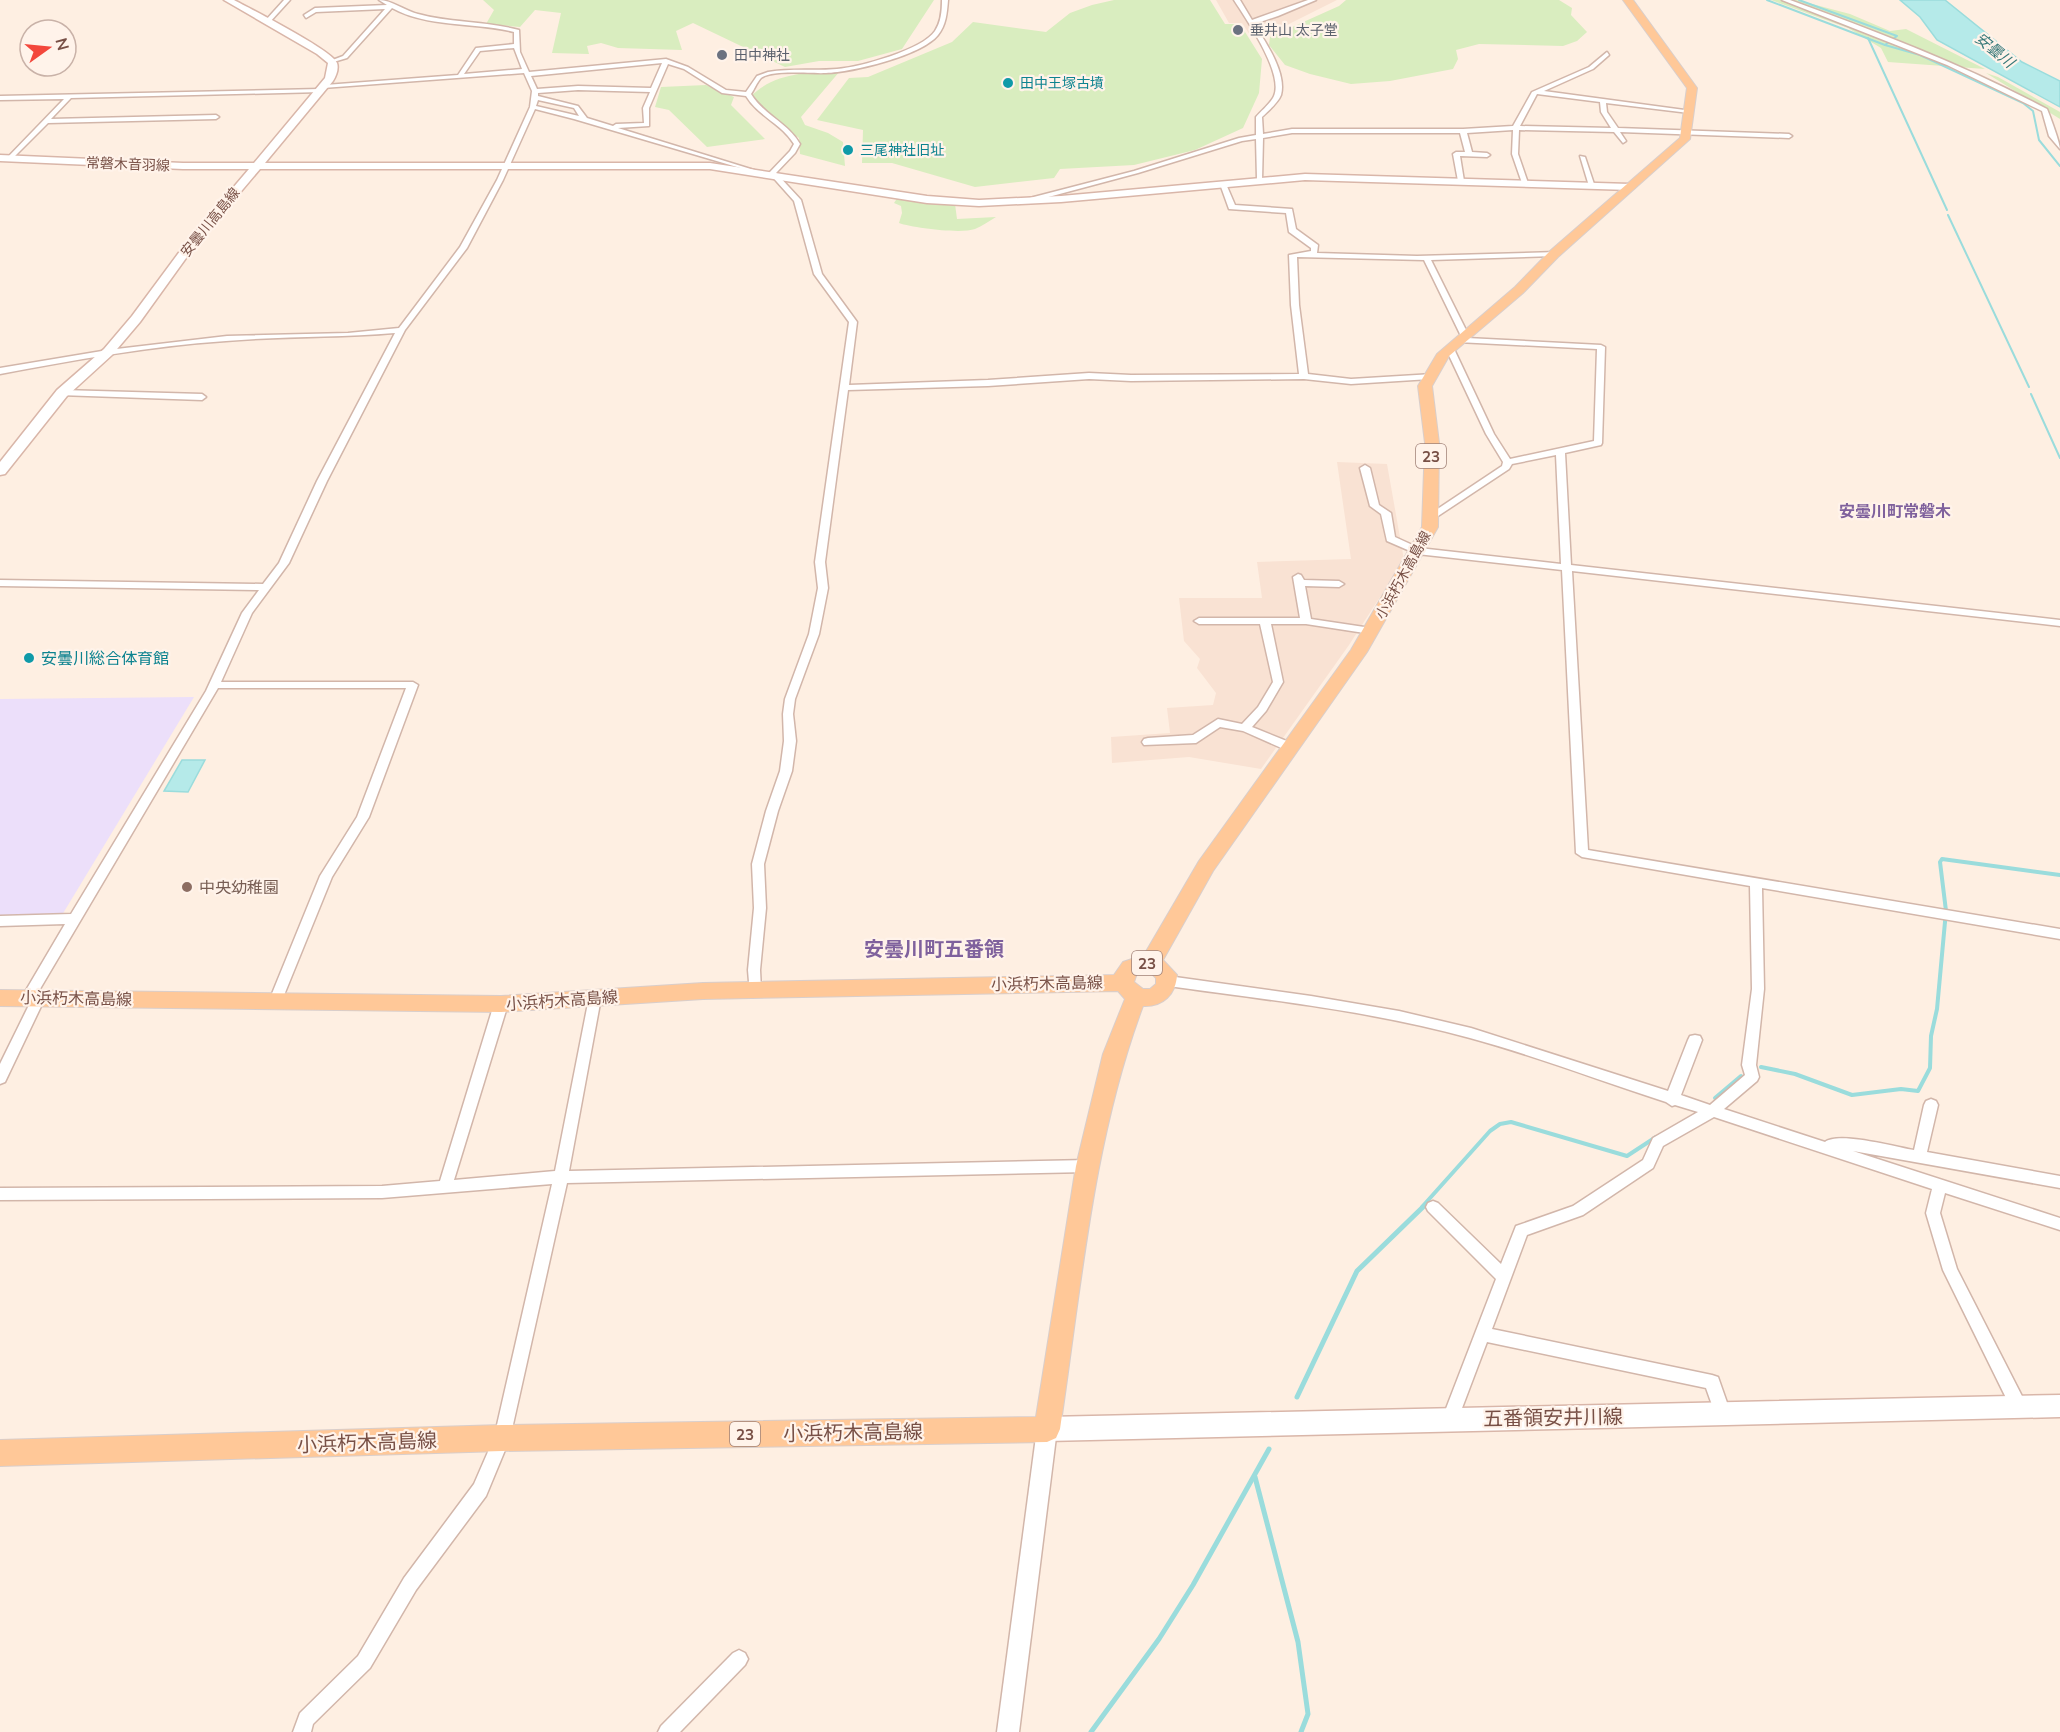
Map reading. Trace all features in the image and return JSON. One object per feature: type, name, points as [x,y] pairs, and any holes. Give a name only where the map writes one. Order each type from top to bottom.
[{"type":"main road","points":[[228,0],[320,52],[332,62]]},
{"type":"main road","name":"小浜朽木高島線","points":[[0,1453],[502,1438],[1047,1428],[1088,1166],[1130,989],[1123,977],[1129,967],[1135,964],[1150,964],[1206,866],[1359,652],[1430,527],[1432,443],[1425,386],[1444,354],[1519,290],[1554,254],[1685,139],[1692,88],[1628,0]]},
{"type":"main road","name":"安曇川高島線","points":[[0,471],[62,393],[108,352],[136,319],[190,245],[322,89],[333,69],[332,62]]},
{"type":"main road","name":"常磐木音羽線","points":[[4,159],[183,166],[710,166],[772,173],[913,198],[978,203],[1029,201],[1260,179],[1334,177],[1630,187]]},
{"type":"main road","name":"23","points":[[1150,964],[1163,970],[1168,981]]},
{"type":"main road","name":"小浜朽木高島線","points":[[0,998],[501,1004],[755,990],[1130,989],[1151,998],[1167,987],[1168,981]]},
{"type":"main road","name":"五番領安井川線","points":[[1047,1428],[2060,1406]]},
{"type":"street","points":[[267,22],[287,0]]},
{"type":"street","points":[[382,0],[390,7]]},
{"type":"street","points":[[748,94],[759,77],[770,73],[850,69],[929,42],[941,27],[945,17],[945,0]]},
{"type":"street","points":[[1237,0],[1271,58],[1279,84],[1277,97],[1259,117],[1260,179]]},
{"type":"street","points":[[1284,0],[1293,8]]},
{"type":"street","points":[[1250,22],[1276,15],[1313,0]]},
{"type":"street","points":[[1785,0],[1938,57],[2017,95],[2045,110],[2052,136],[2060,147]]},
{"type":"street","points":[[332,62],[345,57],[390,7]]},
{"type":"street","points":[[0,1078],[33,998],[74,920],[213,685],[247,613],[284,563],[322,481],[401,330],[463,248],[533,107],[535,94],[516,46],[517,31],[424,18],[390,7],[315,10],[306,16]]},
{"type":"street","points":[[460,76],[478,49],[516,46]]},
{"type":"street","points":[[1525,183],[1515,154],[1516,128],[1536,92],[1591,68],[1607,54]]},
{"type":"street","points":[[0,98],[322,89],[666,61],[686,68],[724,92],[748,94]]},
{"type":"street","points":[[606,127],[647,125],[646,108],[666,61]]},
{"type":"street","points":[[535,94],[578,88],[653,90]]},
{"type":"street","points":[[1536,92],[1689,111]]},
{"type":"street","points":[[535,94],[576,107],[586,121]]},
{"type":"street","points":[[748,94],[753,106],[793,136],[796,144],[793,153],[772,173],[797,200],[818,274],[853,322],[820,562],[824,588],[814,634],[790,699],[788,714],[790,741],[786,771],[772,811],[758,864],[760,908],[754,970],[755,990]]},
{"type":"street","points":[[4,159],[70,96]]},
{"type":"street","points":[[1603,100],[1604,112],[1623,141]]},
{"type":"street","points":[[533,107],[752,171]]},
{"type":"street","points":[[46,121],[216,117]]},
{"type":"street","points":[[1029,201],[1260,135],[1292,130],[1463,131],[1516,128],[1686,131],[1789,136]]},
{"type":"street","points":[[1463,131],[1469,155]]},
{"type":"street","points":[[1461,181],[1456,154],[1487,155]]},
{"type":"street","points":[[1582,157],[1593,186]]},
{"type":"street","points":[[1223,184],[1232,207],[1289,211],[1292,230],[1315,247],[1314,252],[1305,255]]},
{"type":"street","points":[[1304,376],[1295,305],[1293,255],[1426,257],[1554,254]]},
{"type":"street","points":[[1426,257],[1459,342],[1490,434],[1508,462]]},
{"type":"street","points":[[0,371],[108,352],[255,336],[337,336],[401,330]]},
{"type":"street","points":[[1459,342],[1602,348],[1598,443],[1508,462]]},
{"type":"street","points":[[844,388],[988,383],[1089,376],[1131,378],[1304,376],[1328,382],[1395,381],[1430,376]]},
{"type":"street","points":[[62,393],[202,397]]},
{"type":"street","points":[[1560,451],[1582,852],[2060,934]]},
{"type":"street","points":[[1432,516],[1506,467],[1508,462]]},
{"type":"street","points":[[1365,468],[1375,506],[1386,513],[1390,539],[1417,551],[2060,623]]},
{"type":"street","points":[[1306,621],[1298,580],[1339,584]]},
{"type":"street","points":[[0,584],[266,587]]},
{"type":"street","points":[[1199,621],[1306,621],[1371,631]]},
{"type":"street","points":[[1245,728],[1262,709],[1278,682],[1265,622]]},
{"type":"street","points":[[213,685],[413,685],[363,817],[326,876],[275,1001]]},
{"type":"street","points":[[1148,742],[1196,740],[1218,723],[1245,728],[1290,747]]},
{"type":"street","points":[[1450,1419],[1521,1231],[1578,1211],[1648,1164],[1658,1142],[1711,1112],[1752,1077],[1749,1065],[1758,989],[1756,883]]},
{"type":"street","points":[[0,921],[74,920]]},
{"type":"street","points":[[1168,981],[1311,1000],[1399,1016],[1471,1033],[2060,1224]]},
{"type":"street","points":[[302,1732],[306,1719],[364,1662],[410,1584],[480,1490],[502,1438],[561,1177],[595,998]]},
{"type":"street","points":[[445,1187],[501,1004]]},
{"type":"street","points":[[1672,1100],[1695,1040]]},
{"type":"street","points":[[1919,1156],[1930,1105]]},
{"type":"street","points":[[1816,1143],[1853,1144],[2060,1182]]},
{"type":"street","points":[[0,1194],[370,1192],[561,1177],[1088,1166]]},
{"type":"street","points":[[1940,1186],[1933,1213],[1950,1270],[2019,1407]]},
{"type":"street","points":[[1433,1207],[1504,1277]]},
{"type":"street","points":[[1482,1334],[1712,1382],[1723,1414]]},
{"type":"street","points":[[1008,1732],[1047,1428]]},
{"type":"street","points":[[667,1732],[739,1659]]},
{"type":"shaded area","points":[[1216,0],[1337,0],[1263,37],[1252,38],[1242,23],[1229,23]]},
{"type":"shaded area","points":[[1337,462],[1387,464],[1404,560],[1349,645],[1261,769],[1189,757],[1112,763],[1111,737],[1170,733],[1167,708],[1213,705],[1216,693],[1197,668],[1200,659],[1184,641],[1179,598],[1262,598],[1257,562],[1351,559]]},
{"type":"shaded area","points":[[194,697],[62,915],[0,916],[0,699]]},
{"type":"green space","points":[[483,0],[934,0],[902,49],[858,61],[819,61],[785,67],[693,23],[676,31],[682,50],[618,48],[601,43],[587,46],[589,54],[552,53],[561,13],[535,10],[520,27],[486,24],[494,10]]},
{"type":"green space","points":[[1114,0],[1210,0],[1225,24],[1240,24],[1262,59],[1259,93],[1243,128],[1195,150],[1134,165],[1060,169],[1054,178],[975,187],[892,163],[862,163],[863,130],[817,120],[849,78],[868,77],[952,42],[973,22],[1046,32],[1070,13]]},
{"type":"green space","points":[[1346,0],[1559,0],[1572,8],[1571,15],[1587,32],[1577,41],[1563,46],[1479,44],[1456,50],[1458,59],[1453,69],[1390,81],[1351,84],[1285,65],[1269,45],[1270,37],[1339,6]]},
{"type":"green space","points":[[1771,0],[1797,0],[1850,14],[1890,31],[1906,29],[1985,69],[1888,62],[1881,48],[1848,28]]},
{"type":"green space","points":[[840,71],[801,117],[805,125],[828,133],[843,142],[845,166],[800,154],[799,138],[765,115],[749,98],[759,89],[780,79],[803,74]]},
{"type":"green space","points":[[1986,73],[1998,77],[2060,112],[2060,119]]},
{"type":"green space","points":[[706,85],[734,97],[731,105],[765,139],[707,147],[669,110],[655,107],[661,87]]},
{"type":"green space","points":[[898,197],[955,204],[957,219],[996,217],[978,228],[959,231],[906,225],[899,223],[902,213],[901,206],[894,203]]},
{"type":"water","name":"安曇川","points":[[1900,0],[1945,0],[2022,62],[2060,81],[2060,107],[1937,40],[1920,17]]},
{"type":"water","points":[[182,760],[205,760],[188,792],[164,791]]},
{"type":"waterway","points":[[1767,0],[1868,39]]},
{"type":"waterway","points":[[1799,0],[1897,36],[1885,45]]},
{"type":"waterway","points":[[1868,39],[1885,45]]},
{"type":"waterway","points":[[1868,39],[1947,210]]},
{"type":"waterway","points":[[1885,45],[1920,55],[2023,103],[2033,111],[2039,140],[2060,166]]},
{"type":"waterway","points":[[1948,215],[2029,387]]},
{"type":"waterway","points":[[2031,394],[2060,458]]},
{"type":"waterway","points":[[1761,1067],[1795,1074],[1852,1095],[1901,1089],[1918,1091],[1930,1068],[1931,1036],[1937,1009],[1946,911],[1940,862],[1942,859],[2060,875]]},
{"type":"waterway","points":[[1715,1098],[1741,1076]]},
{"type":"waterway","points":[[1422,1207],[1490,1131],[1500,1124],[1511,1122],[1627,1156],[1656,1137]]},
{"type":"waterway","points":[[1297,1397],[1357,1271],[1424,1206]]},
{"type":"waterway","points":[[1091,1732],[1159,1639],[1193,1585],[1269,1449]]},
{"type":"waterway","points":[[1255,1477],[1298,1642],[1308,1714],[1301,1732]]},
{"type":"place","name":"垂井山 太子堂","points":[[1238,30]]},
{"type":"place","name":"田中神社","points":[[722,55]]},
{"type":"place","name":"田中王塚古墳","points":[[1008,83]]},
{"type":"place","name":"三尾神社旧址","points":[[848,150]]},
{"type":"place","name":"安曇川総合体育館","points":[[29,658]]},
{"type":"place","name":"中央幼稚園","points":[[187,887]]},
{"type":"district","name":"安曇川町常磐木","points":[[1895,511]]},
{"type":"district","name":"安曇川町五番領","points":[[934,948]]}]
